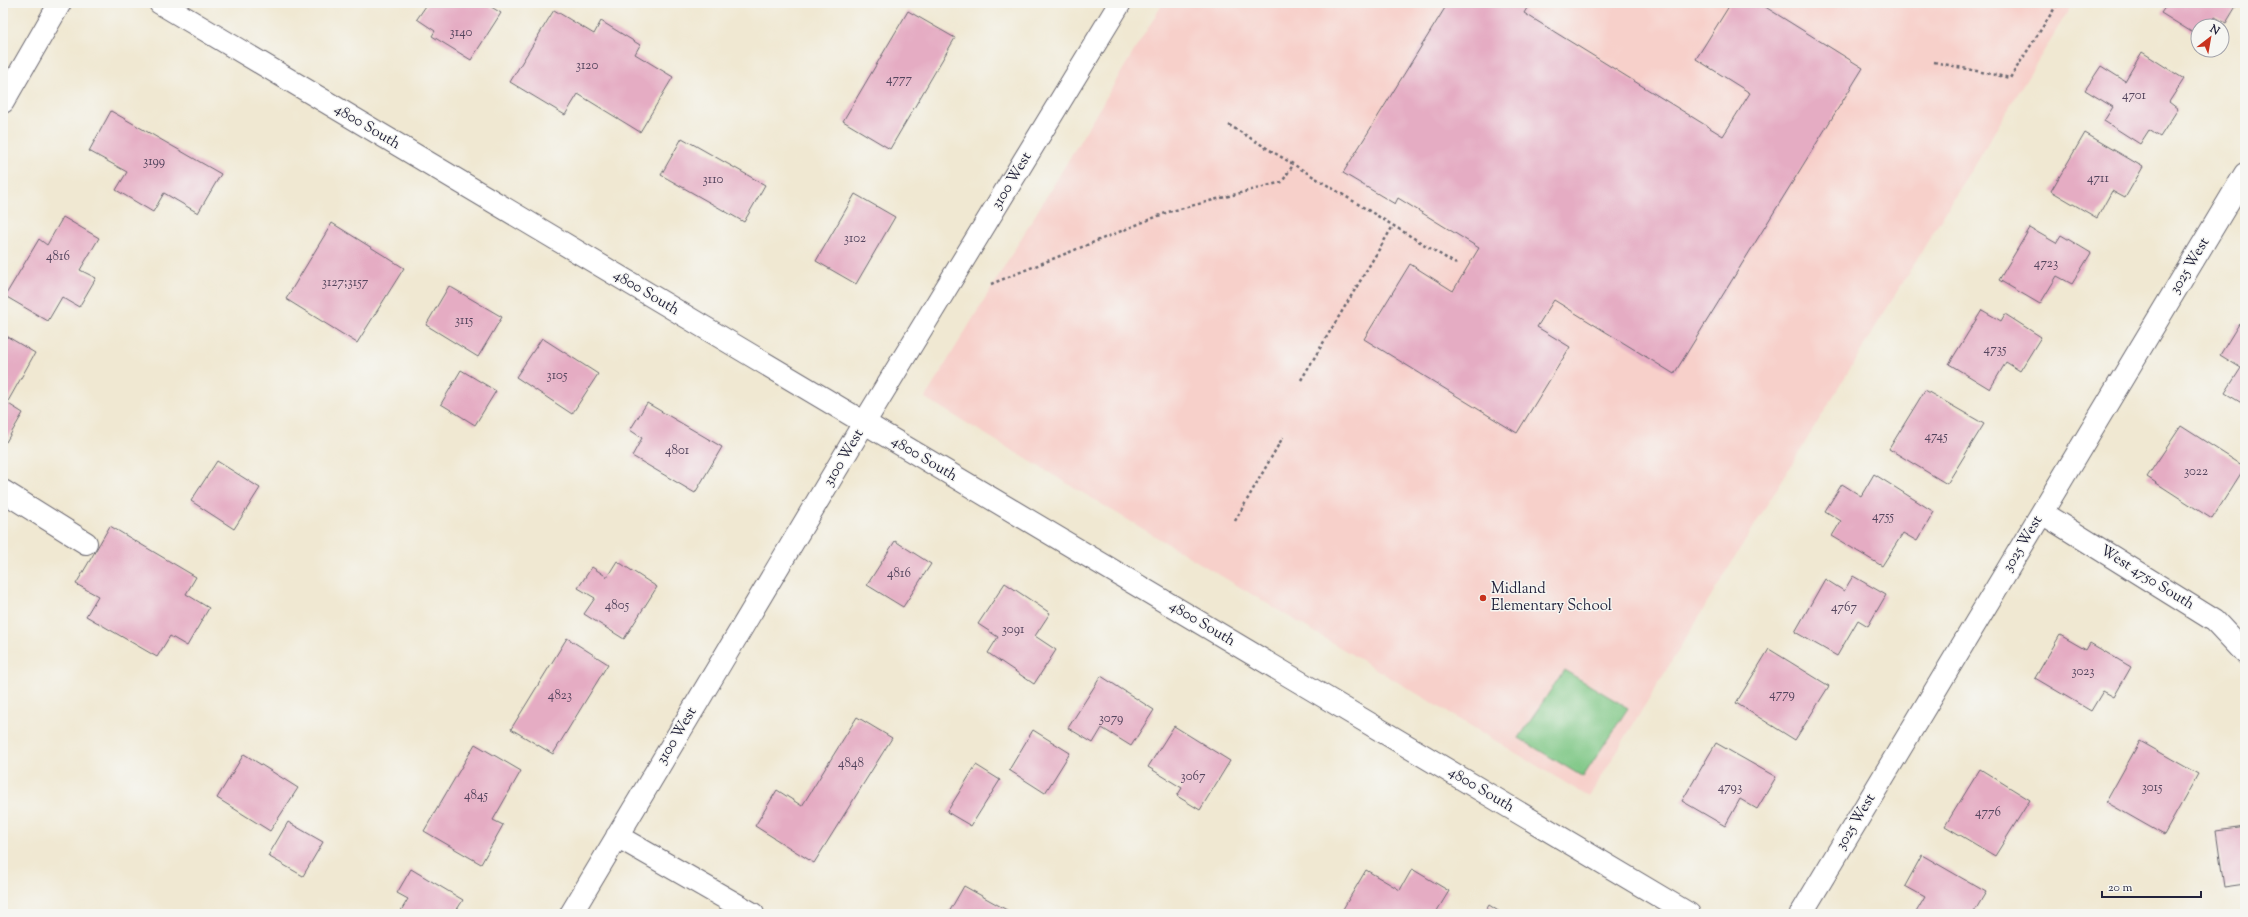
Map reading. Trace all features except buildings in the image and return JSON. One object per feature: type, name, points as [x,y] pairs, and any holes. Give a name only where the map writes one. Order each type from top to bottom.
[{"type":"street","points":[[3,102],[60,3]]},
{"type":"street","name":"4800 South","points":[[160,3],[1689,914]]},
{"type":"street","name":"3100 West","points":[[571,914],[864,423],[1120,3]]},
{"type":"street","name":"3025 West","points":[[1800,914],[2245,174]]},
{"type":"street","points":[[3,491],[86,543]]},
{"type":"street","name":"West 4750 South","points":[[2042,513],[2215,621],[2245,653]]},
{"type":"street","points":[[617,836],[753,914]]},
{"type":"path","points":[[1934,62],[2010,78],[2058,3]]},
{"type":"path","points":[[1229,125],[1456,264]]},
{"type":"path","points":[[991,284],[1168,212],[1282,182],[1294,165]]},
{"type":"path","points":[[1301,380],[1393,226]]},
{"type":"path","points":[[1235,521],[1283,437]]},
{"type":"shaded area","name":"Midland Elementary School","points":[[1163,3],[2073,3],[1589,797],[925,398]]},
{"type":"green space","points":[[1564,670],[1628,708],[1583,777],[1519,738]]},
{"type":"place","name":"Midland Elementary School","points":[[1483,598]]}]
